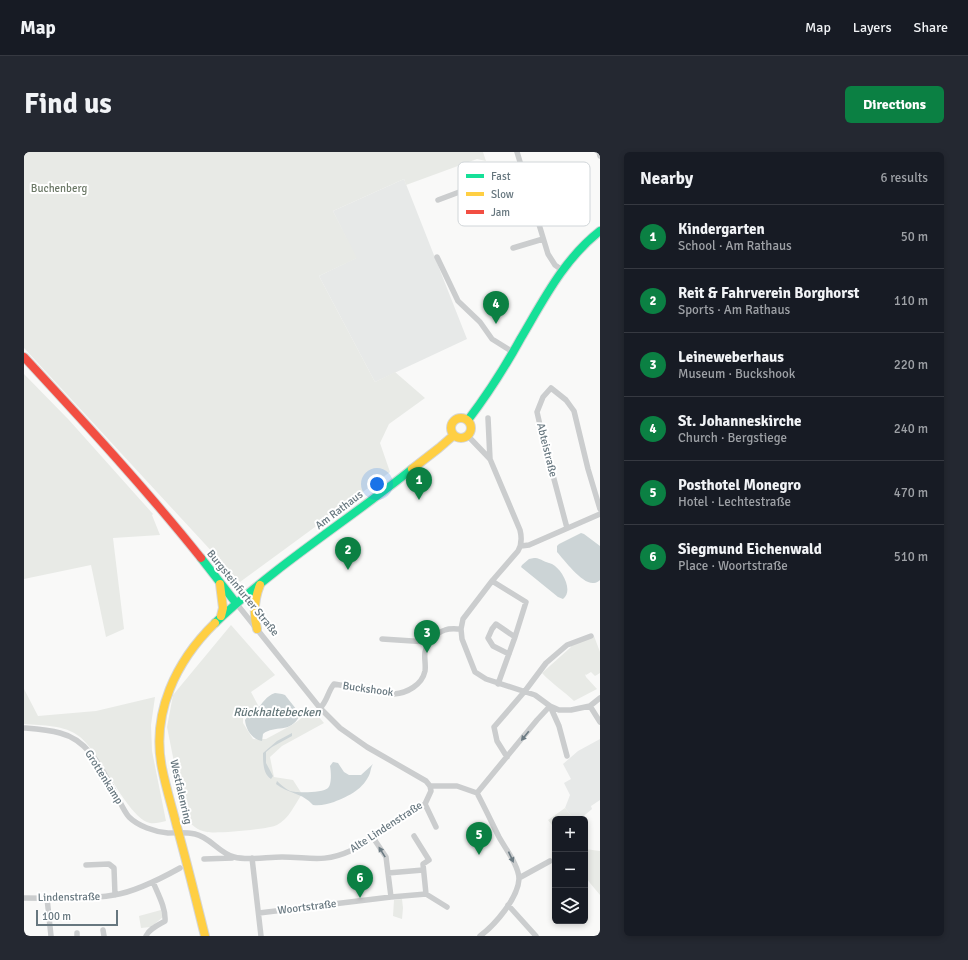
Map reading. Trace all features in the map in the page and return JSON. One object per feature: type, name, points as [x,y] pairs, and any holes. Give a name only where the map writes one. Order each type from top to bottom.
[{"type":"main road","points":[[468,420],[488,393],[562,270],[572,256],[587,240],[600,231]]},
{"type":"main road","name":"Burgsteinfurter Straße","points":[[24,356],[164,512],[236,603]]},
{"type":"main road","points":[[461,418],[468,420],[472,428],[468,436],[461,438],[454,435],[451,428],[454,420],[461,418]]},
{"type":"main road","name":"Am Rathaus","points":[[236,603],[400,479],[454,435]]},
{"type":"main road","points":[[220,583],[223,608],[221,616]]},
{"type":"main road","points":[[256,629],[254,605],[255,595],[260,584]]},
{"type":"main road","name":"Westfalenring","points":[[206,936],[162,767],[160,731],[165,702],[177,672],[196,644],[221,616],[236,603]]},
{"type":"street","points":[[517,152],[520,162]]},
{"type":"street","points":[[599,152],[600,156]]},
{"type":"street","points":[[438,200],[458,192]]},
{"type":"street","points":[[539,226],[548,254],[555,264],[562,270]]},
{"type":"street","points":[[513,248],[543,239]]},
{"type":"street","points":[[437,257],[458,301],[480,322],[492,339],[512,352]]},
{"type":"street","name":"Abteistraße","points":[[568,528],[537,412],[543,397],[551,388],[566,400],[574,411],[588,469],[600,509]]},
{"type":"street","points":[[488,418],[490,459],[522,538],[521,546],[518,551],[492,581],[463,619],[461,629],[462,639],[475,672],[486,680],[535,695],[550,706],[559,710],[565,711],[590,706],[600,698]]},
{"type":"street","points":[[468,436],[490,459]]},
{"type":"street","points":[[521,546],[530,545],[600,514]]},
{"type":"street","points":[[492,581],[526,602],[498,684]]},
{"type":"street","name":"Burgsteinfurter Straße","points":[[236,603],[320,708],[340,728],[367,748],[426,781],[430,786]]},
{"type":"street","points":[[509,654],[493,646],[488,638],[496,624],[515,637]]},
{"type":"street","points":[[382,639],[428,642],[445,630],[461,629]]},
{"type":"street","points":[[507,757],[496,741],[494,727],[525,691],[546,663],[567,645],[591,636]]},
{"type":"street","name":"Buckshook","points":[[320,708],[334,684],[394,694],[404,693],[412,689],[420,681],[425,671],[425,654],[428,642]]},
{"type":"street","points":[[550,706],[559,726],[567,756]]},
{"type":"street","points":[[478,793],[550,706]]},
{"type":"street","points":[[590,706],[600,722]]},
{"type":"street","name":"Grottenkamp","points":[[24,728],[60,733],[81,742],[95,758],[129,817],[142,826],[160,832],[179,833]]},
{"type":"street","points":[[430,786],[457,786],[478,793],[509,854],[519,878],[515,892],[508,905],[480,936]]},
{"type":"street","name":"Alte Lindenstraße","points":[[204,859],[282,857],[319,859],[339,856],[350,851],[425,804],[431,791],[430,786]]},
{"type":"street","points":[[425,804],[436,827]]},
{"type":"street","points":[[179,833],[204,837],[226,854],[234,858]]},
{"type":"street","points":[[372,836],[386,857],[391,896]]},
{"type":"street","points":[[414,836],[429,860],[423,864],[426,894],[447,907]]},
{"type":"street","points":[[252,858],[261,936]]},
{"type":"street","points":[[519,878],[550,861]]},
{"type":"street","name":"Lindenstraße","points":[[86,865],[112,865],[114,868],[115,895]]},
{"type":"street","name":"Lindenstraße","points":[[24,898],[86,898],[115,895],[153,882],[180,868]]},
{"type":"street","points":[[388,873],[423,870]]},
{"type":"street","points":[[146,936],[152,929],[165,922],[163,909],[153,882]]},
{"type":"street","name":"Woortstraße","points":[[259,913],[391,896],[426,894]]},
{"type":"street","points":[[47,898],[51,936]]},
{"type":"street","points":[[508,905],[536,936]]},
{"type":"shaded area","points":[[404,179],[467,339],[375,382],[319,276],[356,258],[333,211]]},
{"type":"shaded area","points":[[600,739],[600,800],[591,806],[592,809],[584,816],[572,816],[565,808],[570,795],[564,783],[571,779],[563,764],[578,751]]},
{"type":"green space","name":"Buchenberg","points":[[24,152],[483,152],[486,161],[477,159],[469,162],[458,162],[458,166],[406,185],[404,179],[333,211],[357,258],[319,276],[375,382],[395,372],[425,398],[389,424],[380,443],[390,472],[240,582],[24,348]]},
{"type":"green space","points":[[24,374],[69,420],[153,514],[152,515],[160,535],[113,538],[124,629],[106,637],[91,565],[24,579]]},
{"type":"green space","points":[[231,625],[275,675],[251,692],[259,707],[243,715],[243,723],[253,739],[266,739],[292,725],[313,710],[324,723],[282,746],[270,757],[274,777],[293,780],[302,794],[285,819],[272,827],[254,830],[207,832],[194,827],[185,817],[167,727],[173,695]]},
{"type":"green space","points":[[594,636],[600,652],[600,673],[595,676],[591,672],[586,675],[585,674],[597,689],[574,701],[542,673],[571,647],[570,645]]},
{"type":"green space","points":[[24,689],[38,716],[96,711],[155,697],[151,725],[152,751],[166,821],[150,823],[141,819],[132,810],[97,757],[80,737],[60,728],[24,724]]},
{"type":"green space","points":[[565,808],[572,816],[554,816]]},
{"type":"green space","points":[[552,817],[552,825],[548,820]]},
{"type":"green space","points":[[588,849],[600,851],[600,895],[588,881]]},
{"type":"green space","points":[[402,899],[402,919],[393,916],[394,900]]},
{"type":"green space","points":[[161,910],[163,917],[151,927],[141,928],[139,916]]},
{"type":"water","points":[[581,533],[600,546],[600,580],[596,583],[590,583],[579,576],[557,552],[557,546],[559,544]]},
{"type":"water","points":[[534,558],[552,564],[563,575],[567,586],[567,591],[563,599],[558,597],[521,567],[529,559]]},
{"type":"water","name":"Rückhaltebecken","points":[[275,693],[285,695],[300,715],[292,725],[268,731],[263,734],[262,741],[258,740],[250,734],[245,720],[267,698]]},
{"type":"water","points":[[292,733],[292,736],[266,752],[266,763],[273,776],[271,779],[265,771],[263,764],[263,753],[277,741]]},
{"type":"water","points":[[333,762],[338,763],[344,772],[349,775],[361,775],[373,764],[367,779],[360,788],[334,802],[324,805],[313,805],[305,798],[290,791],[310,792],[325,790],[330,784],[330,766]]},
{"type":"water","points":[[277,781],[290,791],[276,784]]},
{"type":"traffic: fast","points":[[468,420],[502,370],[565,267],[587,242],[600,231]]},
{"type":"traffic: fast","points":[[215,623],[262,582],[412,469]]},
{"type":"traffic: fast","points":[[201,558],[236,603]]},
{"type":"traffic: slow","points":[[457,418],[465,418],[471,424],[471,428],[471,432],[465,438],[457,438],[451,432],[451,424],[457,418]]},
{"type":"traffic: slow","points":[[412,469],[454,435]]},
{"type":"traffic: slow","points":[[220,584],[223,608],[221,616]]},
{"type":"traffic: slow","points":[[257,629],[255,607],[256,596],[260,585]]},
{"type":"traffic: slow","points":[[205,936],[162,768],[160,727],[170,689],[178,671],[201,638],[215,623]]},
{"type":"traffic: jam","points":[[24,357],[92,431],[201,558]]},
{"type":"place","name":"St. Johanneskirche","points":[[496,324]]},
{"type":"place","name":"Kindergarten","points":[[419,500]]},
{"type":"place","name":"Reit & Fahrverein Borghorst","points":[[348,570]]},
{"type":"place","name":"Leineweberhaus","points":[[427,653]]},
{"type":"place","name":"Posthotel Monegro","points":[[479,855]]},
{"type":"place","name":"Siegmund Eichenwald","points":[[360,898]]}]
